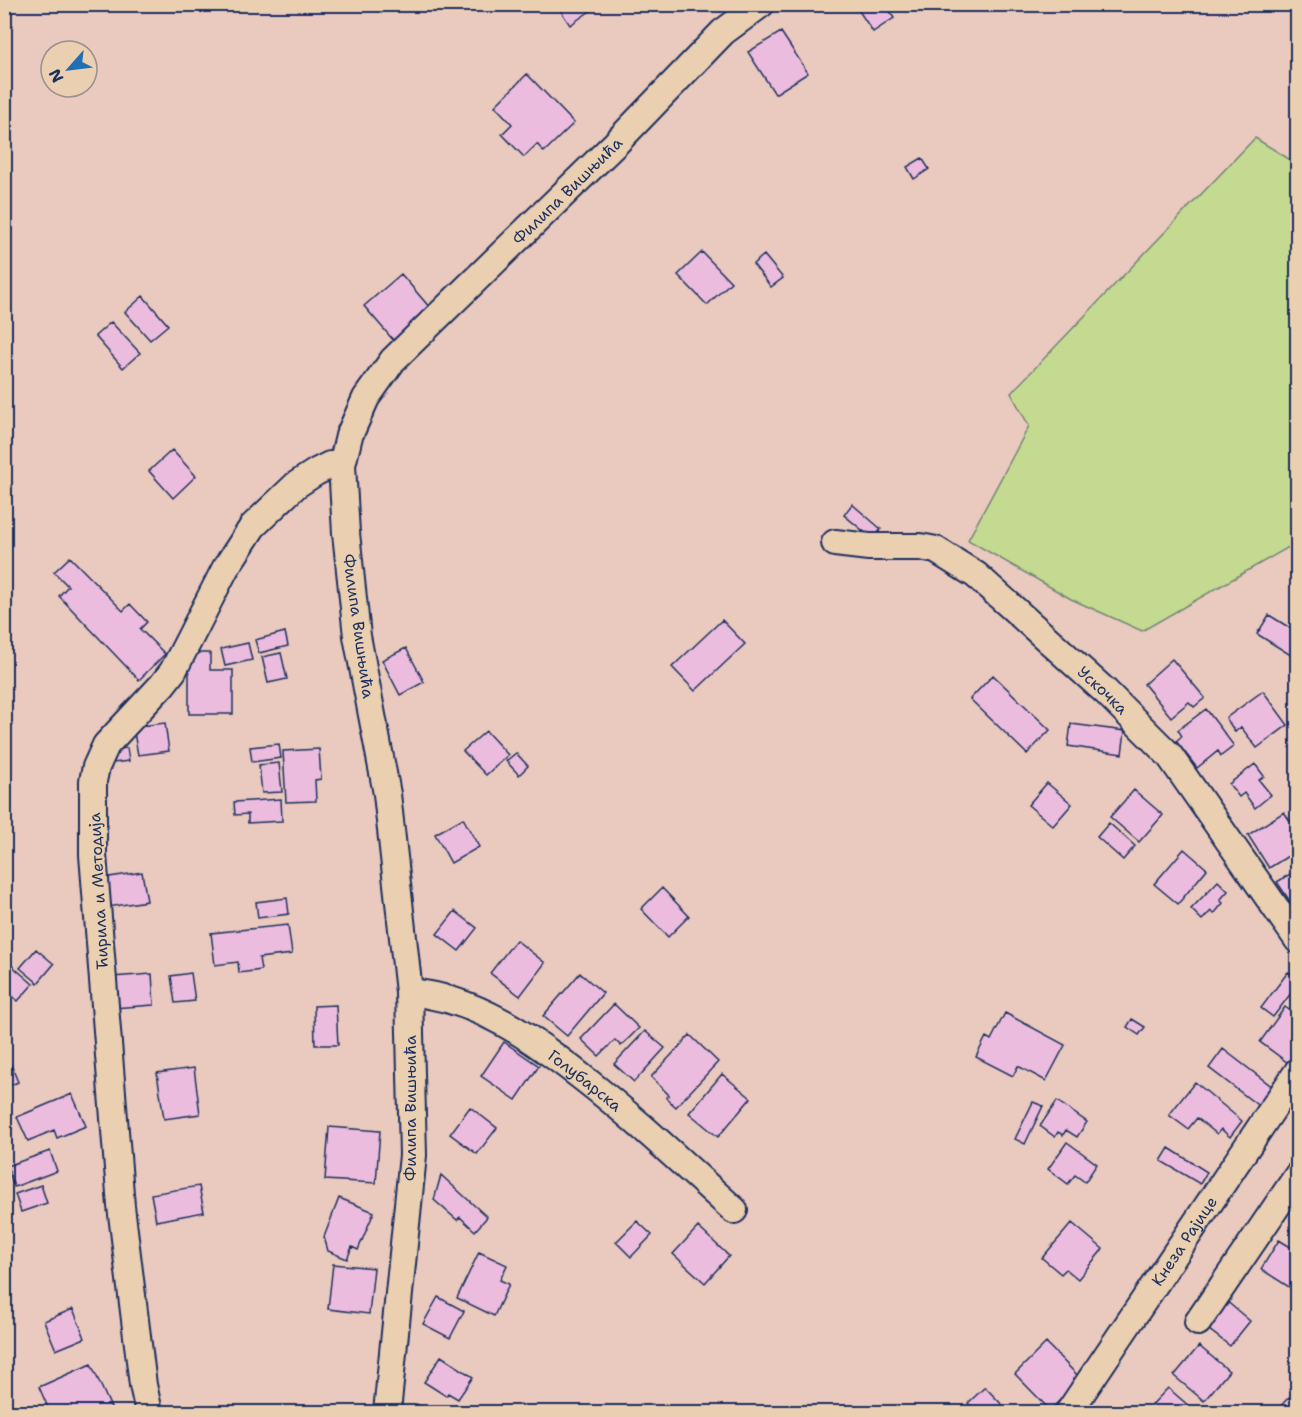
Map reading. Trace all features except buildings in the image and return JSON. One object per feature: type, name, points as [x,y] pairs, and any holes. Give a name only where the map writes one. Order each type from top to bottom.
[{"type":"street","name":"Филипа Вишњића","points":[[387,1413],[413,1155],[410,992],[387,794],[357,636],[346,533],[342,465],[349,436],[366,398],[393,360],[615,144],[723,32],[761,4]]},
{"type":"street","name":"Ћирила и Методија","points":[[149,1413],[143,1384],[121,1206],[93,855],[93,781],[96,767],[106,745],[173,671],[220,578],[253,526],[296,485],[330,465],[342,465]]},
{"type":"street","name":"Ускочка","points":[[835,543],[869,547],[920,547],[936,550],[976,575],[1106,692],[1169,755],[1298,940]]},
{"type":"street","name":"Голубарска","points":[[410,992],[446,999],[488,1014],[526,1035],[613,1101],[734,1210]]},
{"type":"street","name":"Кнеза Рајице","points":[[1069,1413],[1298,1071]]},
{"type":"street","points":[[1198,1322],[1298,1175]]},
{"type":"green space","points":[[1255,138],[1297,164],[1297,548],[1294,544],[1142,631],[1071,599],[968,540],[1029,426],[1011,393]]}]
